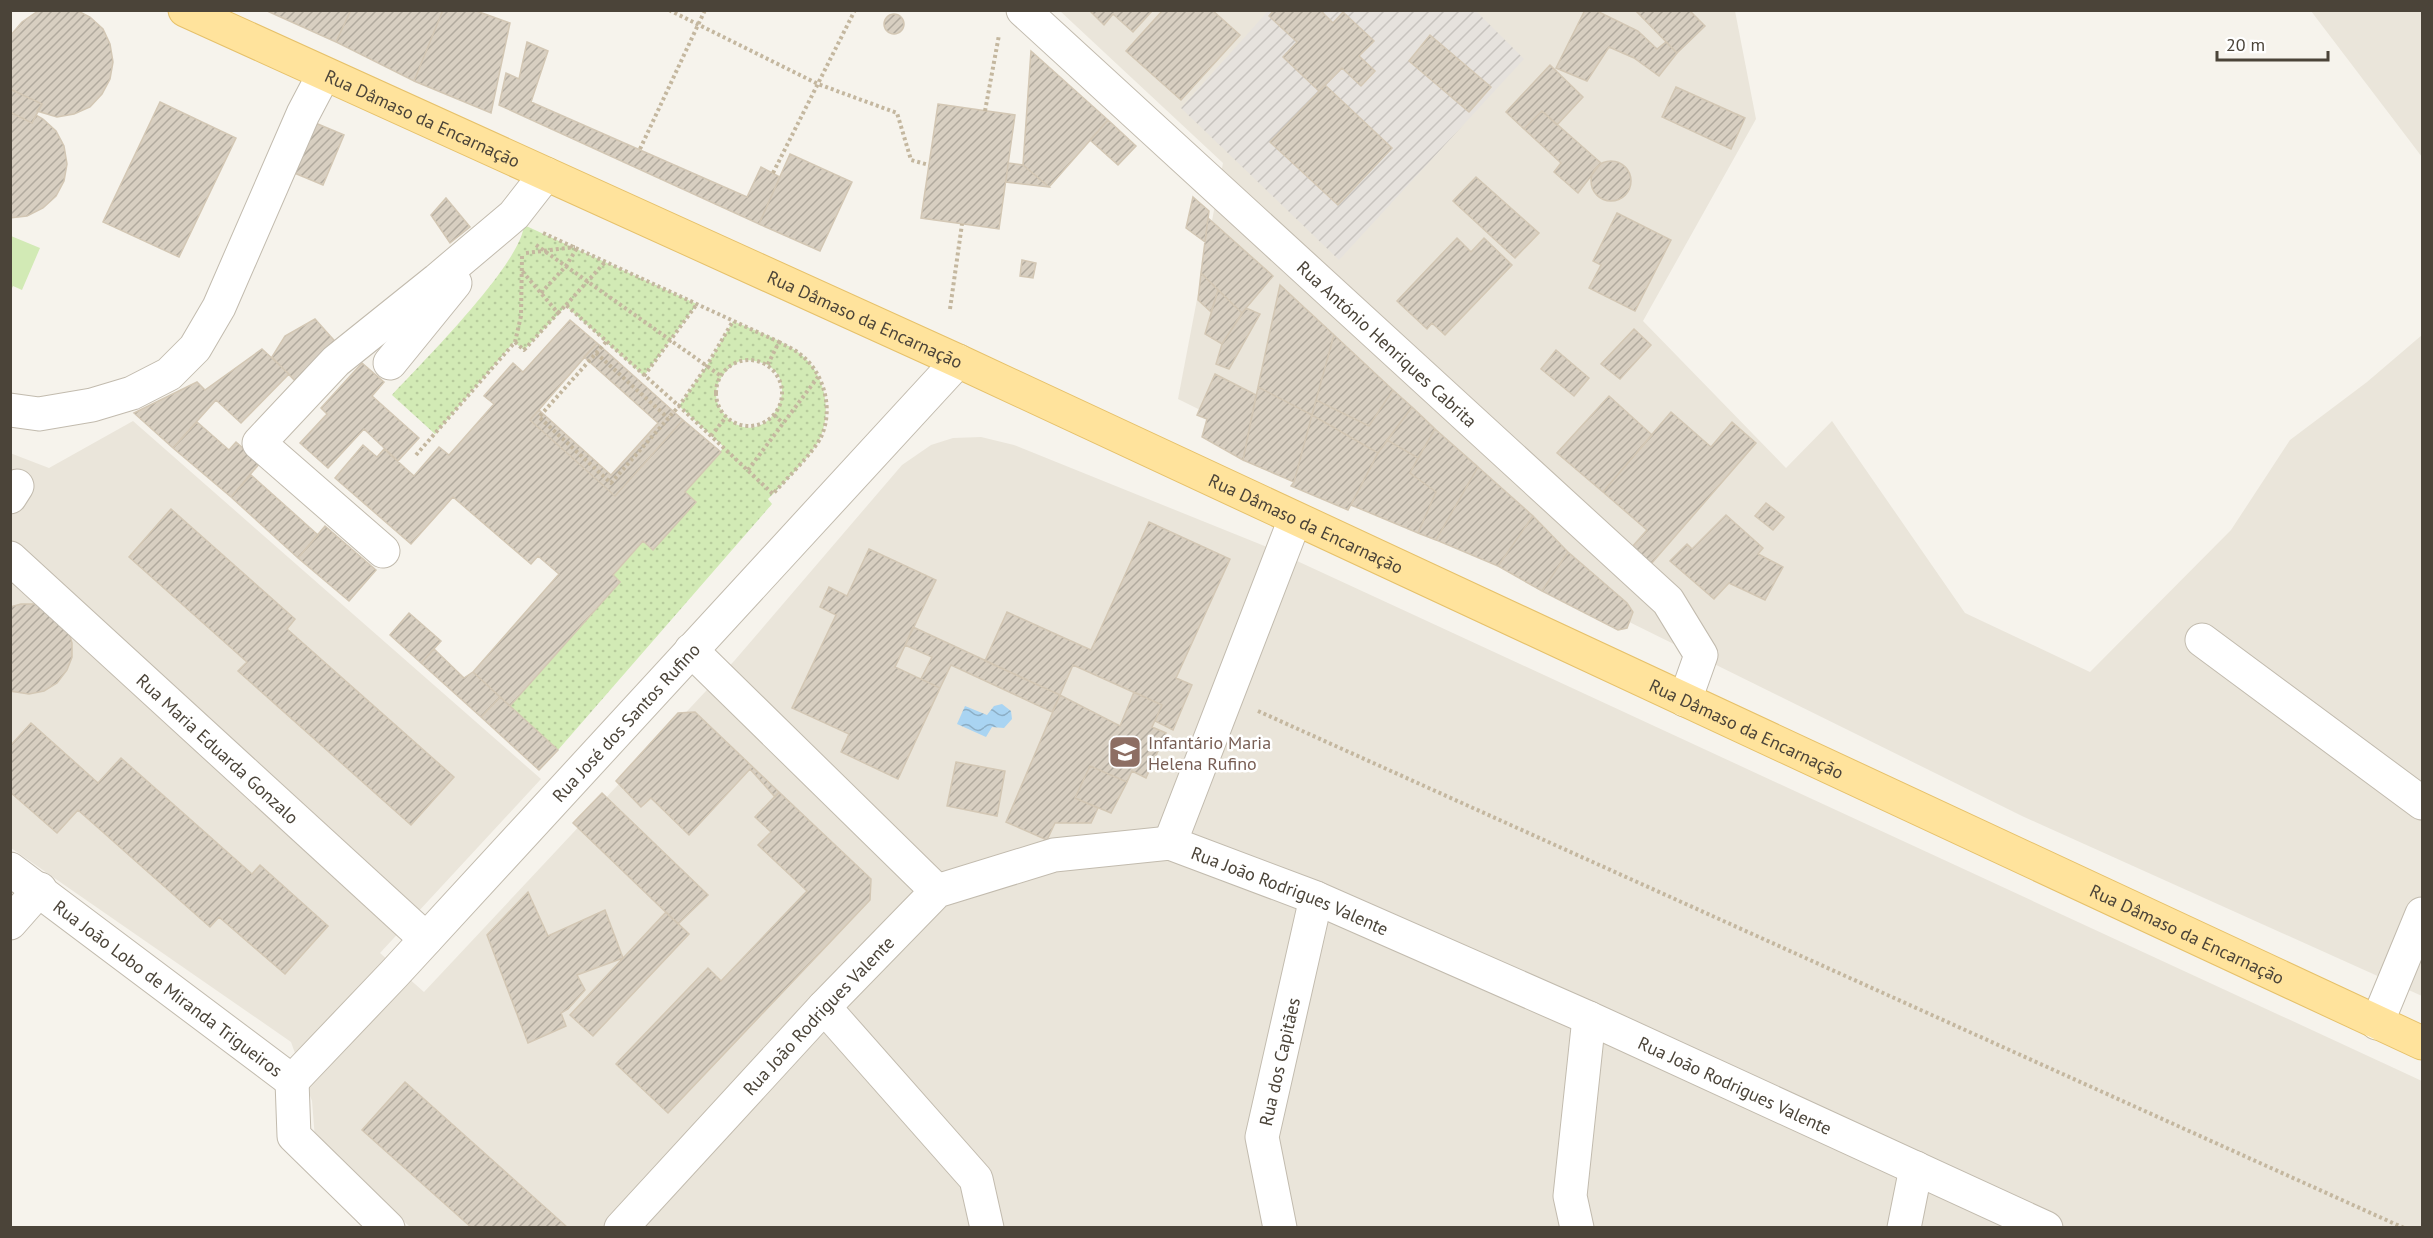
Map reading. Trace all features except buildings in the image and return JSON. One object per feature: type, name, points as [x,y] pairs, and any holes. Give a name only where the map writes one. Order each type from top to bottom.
[{"type":"main road","name":"Rua Dâmaso da Encarnação","points":[[185,10],[958,361],[2422,1043]]},
{"type":"street","name":"Rua António Henriques Cabrita","points":[[1012,17],[1668,601],[1701,655],[1684,700]]},
{"type":"street","points":[[10,410],[39,414],[92,405],[132,393],[170,374],[195,348],[219,307],[303,114],[324,74]]},
{"type":"street","points":[[383,551],[259,443],[336,361],[470,252],[519,226],[546,174]]},
{"type":"street","points":[[390,363],[452,290],[470,252]]},
{"type":"street","name":"Rua José dos Santos Rufino","points":[[292,1081],[426,939],[958,361]]},
{"type":"street","points":[[1170,843],[1295,519]]},
{"type":"street","name":"Rua Maria Eduarda Gonzalo","points":[[10,558],[426,939]]},
{"type":"street","points":[[2202,640],[2422,803]]},
{"type":"street","points":[[691,650],[937,891]]},
{"type":"street","name":"Rua João Rodrigues Valente","points":[[621,1227],[824,1007],[937,891],[1054,855],[1170,843],[1316,898],[1589,1018],[2046,1227]]},
{"type":"street","name":"Rua João Lobo de Miranda Trigueiros","points":[[10,869],[292,1081],[294,1136],[388,1227]]},
{"type":"street","points":[[10,923],[40,890]]},
{"type":"street","name":"Rua dos Capitães","points":[[1280,1227],[1262,1137],[1316,898]]},
{"type":"street","points":[[2377,1023],[2422,914]]},
{"type":"street","points":[[824,1007],[976,1179],[987,1227]]},
{"type":"street","points":[[1577,1227],[1570,1196],[1589,1018]]},
{"type":"street","points":[[1904,1227],[1916,1168]]},
{"type":"path","points":[[669,10],[818,84],[897,113],[911,160],[929,165]]},
{"type":"path","points":[[639,149],[705,10]]},
{"type":"path","points":[[773,173],[855,10]]},
{"type":"path","points":[[985,111],[1012,17]]},
{"type":"path","points":[[950,309],[962,224]]},
{"type":"path","points":[[519,226],[576,247],[799,353],[811,365],[818,378],[828,407],[821,438],[773,494],[566,305]]},
{"type":"path","points":[[519,226],[544,251],[721,376]]},
{"type":"path","points":[[416,455],[515,342],[521,316],[522,254],[519,226]]},
{"type":"path","points":[[522,254],[576,247]]},
{"type":"path","points":[[542,293],[566,266],[576,247]]},
{"type":"path","points":[[515,342],[524,350],[606,261]]},
{"type":"path","points":[[522,270],[558,313]]},
{"type":"path","points":[[644,376],[697,304]]},
{"type":"path","points":[[606,342],[539,417],[611,483],[679,406],[706,367],[733,321]]},
{"type":"path","points":[[767,366],[779,342]]},
{"type":"path","points":[[596,353],[668,418]]},
{"type":"path","points":[[742,360],[753,360],[767,366],[778,378],[782,388],[779,409],[762,424],[751,427],[740,426],[726,417],[717,403],[716,392],[721,376],[732,365],[742,360]]},
{"type":"path","points":[[748,470],[818,378]]},
{"type":"path","points":[[774,415],[783,423]]},
{"type":"path","points":[[711,436],[726,417]]},
{"type":"path","points":[[1227,697],[2404,1227]]},
{"type":"shaded area","points":[[1060,11],[1735,11],[1756,119],[1643,321],[1786,468],[1832,421],[1965,613],[2090,672],[2231,530],[2290,440],[2367,382],[2422,335],[2422,996],[2022,816],[1178,399],[1223,163]]},
{"type":"shaded area","points":[[1268,11],[1476,11],[1524,59],[1339,260],[1181,108]]},
{"type":"shaded area","points":[[2311,11],[2422,11],[2422,157]]},
{"type":"shaded area","points":[[133,421],[541,779],[380,953],[424,992],[735,660],[902,465],[931,445],[953,438],[981,437],[1014,445],[1267,547],[2422,1081],[2422,1227],[410,1227],[315,1139],[312,1101],[291,1042],[11,848],[10,453],[49,468]]},
{"type":"green space","points":[[524,225],[697,304],[644,376],[566,306],[524,350],[514,342],[435,434],[392,395],[489,287],[519,242]]},
{"type":"green space","points":[[11,236],[40,248],[22,290],[13,286],[11,290]]},
{"type":"green space","points":[[733,321],[792,348],[815,370],[824,391],[826,413],[821,436],[805,459],[768,499],[772,504],[558,750],[510,706],[620,582],[613,575],[643,541],[653,549],[696,502],[685,492],[724,447],[679,406],[706,367]],"holes":[[[742,360],[765,364],[778,375],[782,390],[779,405],[770,418],[757,427],[742,426],[725,415],[719,407],[716,391],[718,384],[727,370]]]},
{"type":"water","points":[[1002,704],[1011,711],[1012,719],[1004,728],[992,727],[986,737],[957,724],[965,706],[987,715],[994,706]]},
{"type":"place","name":"Infantário Maria Helena Rufino","points":[[1125,752]]}]
